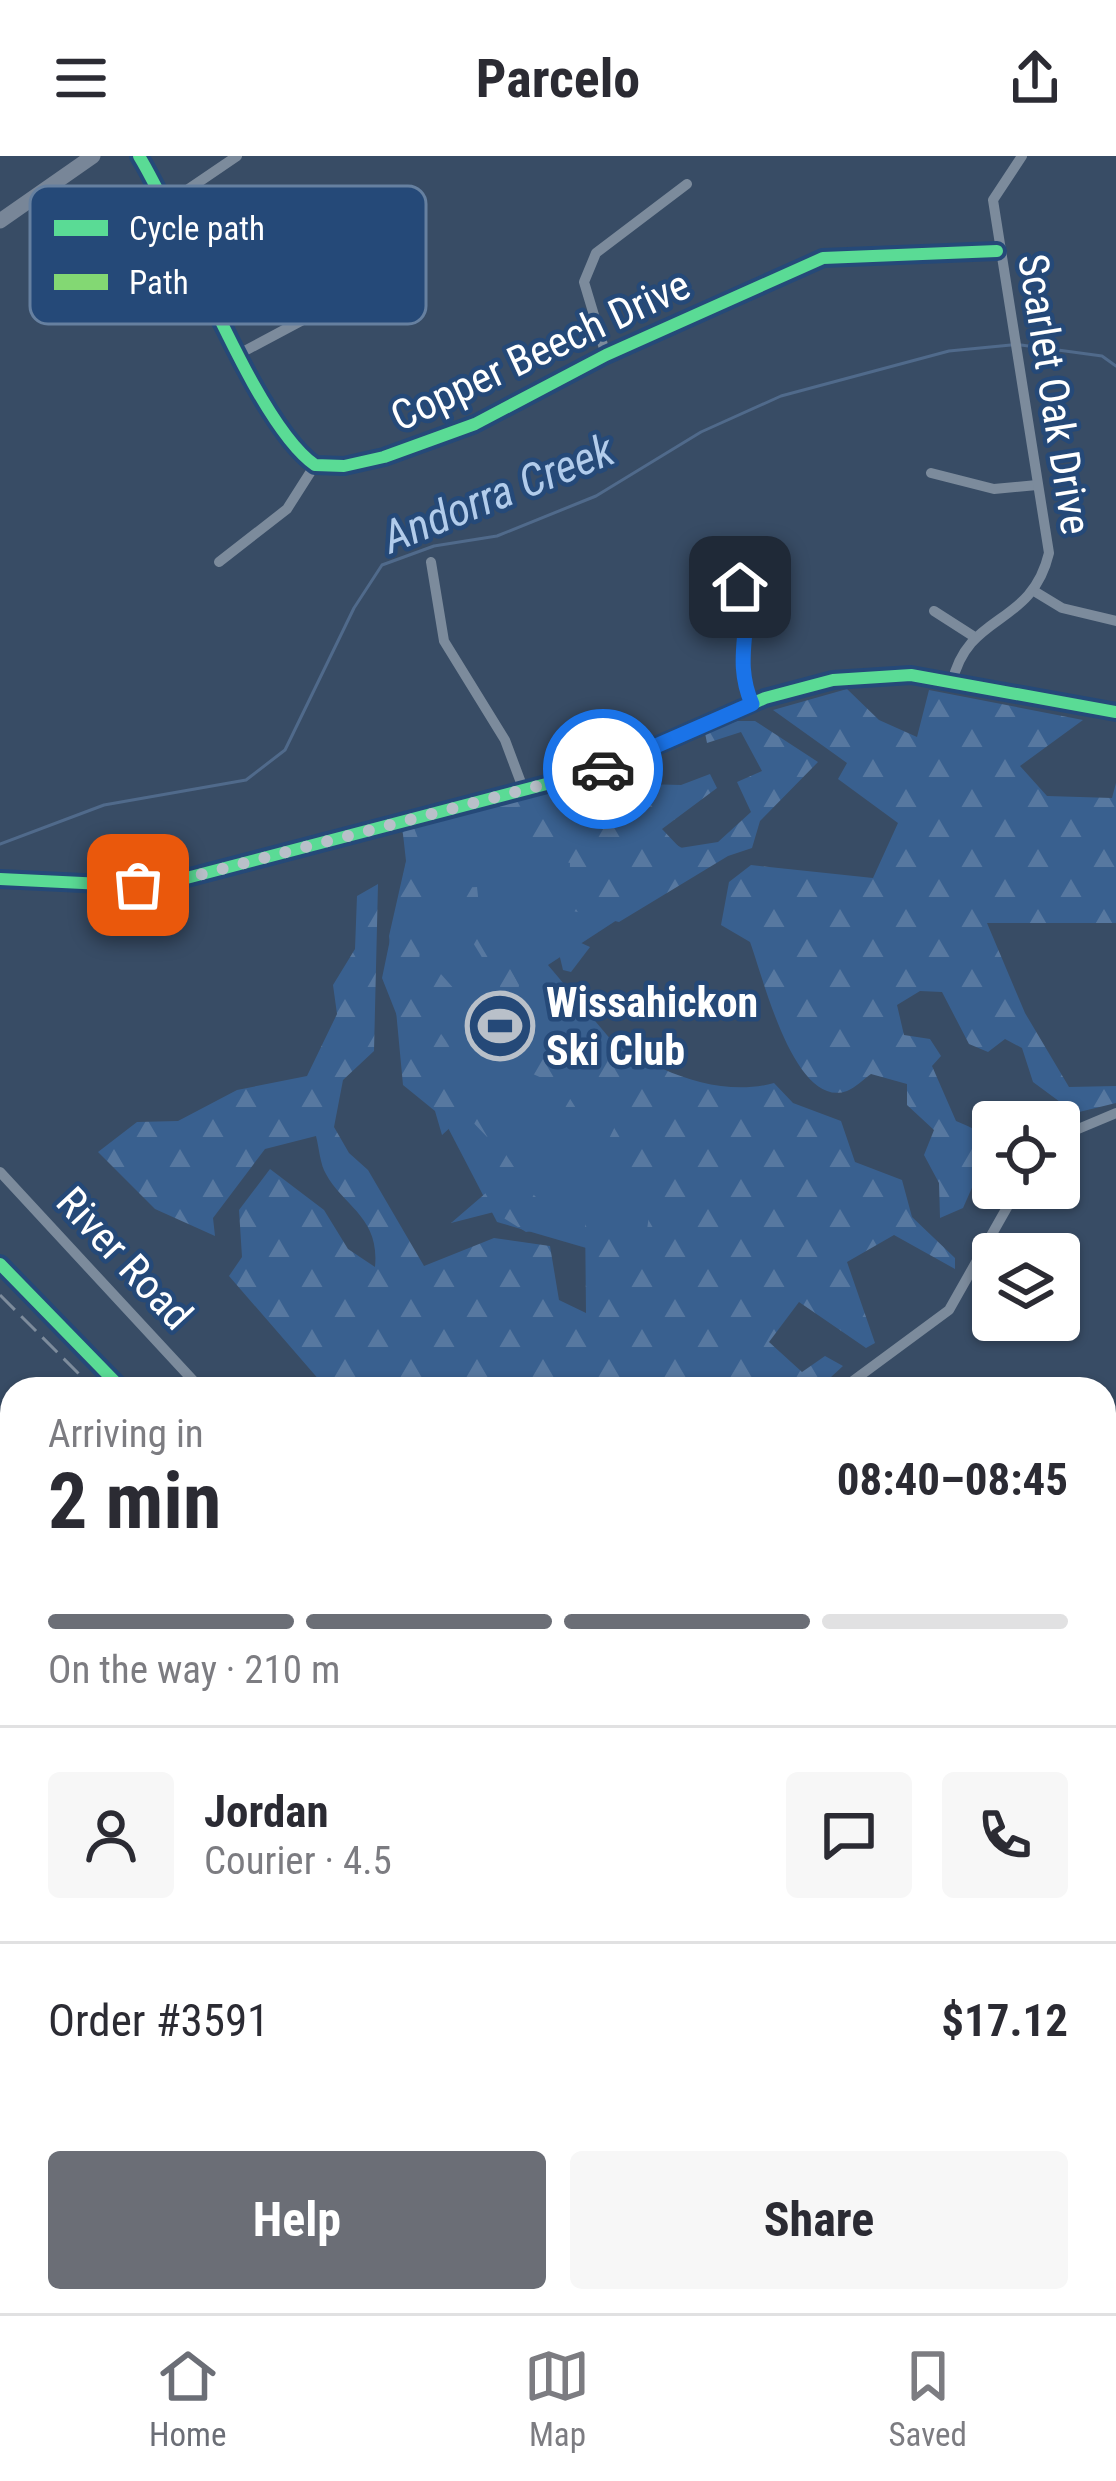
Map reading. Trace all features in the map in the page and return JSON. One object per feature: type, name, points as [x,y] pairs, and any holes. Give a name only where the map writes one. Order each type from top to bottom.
[{"type":"main road","points":[[50,186],[92,156]]},
{"type":"main road","points":[[0,221],[30,200]]},
{"type":"street","points":[[139,156],[158,186]]},
{"type":"street","points":[[193,186],[237,156]]},
{"type":"street","name":"Scarlet Oak Drive","points":[[974,635],[1016,610],[1034,591],[1049,553],[998,251],[994,200],[1022,156]]},
{"type":"street","points":[[606,355],[584,282],[596,254],[687,184]]},
{"type":"street","name":"Copper Beech Drive","points":[[315,465],[344,466],[384,457],[475,424],[606,355],[823,258],[998,251]]},
{"type":"street","points":[[219,562],[286,509],[315,465],[279,430],[225,324]]},
{"type":"street","points":[[239,354],[295,324]]},
{"type":"street","points":[[931,473],[994,490],[1037,485]]},
{"type":"street","points":[[431,562],[444,641],[505,740],[523,788]]},
{"type":"street","points":[[722,569],[740,587],[748,606],[740,659],[752,704]]},
{"type":"street","points":[[1034,591],[1063,608],[1116,621]]},
{"type":"street","points":[[934,611],[974,635],[960,652],[952,682]]},
{"type":"street","points":[[0,879],[166,883],[613,766],[752,704],[808,685],[862,676],[952,682],[1116,712]]},
{"type":"street","points":[[1080,1128],[1116,1113]]},
{"type":"street","name":"River Road","points":[[0,1172],[190,1377]]},
{"type":"street","points":[[858,1377],[950,1310],[1006,1209]]},
{"type":"green space","points":[[847,689],[879,720],[917,737],[929,690],[1083,720],[1020,766],[1047,796],[1112,798],[1116,783],[1116,923],[987,923],[1025,1013],[1069,1087],[1116,1086],[1116,1103],[1080,1112],[1080,1101],[1059,1101],[1033,1082],[1022,1048],[1005,1039],[988,1052],[969,1044],[942,992],[920,991],[897,1005],[904,1035],[930,1039],[941,1056],[932,1066],[956,1121],[972,1128],[972,1188],[963,1208],[940,1218],[939,1183],[924,1155],[934,1130],[907,1105],[907,1084],[871,1074],[847,1091],[828,1091],[811,1081],[783,1036],[750,942],[721,925],[729,882],[751,865],[873,878],[898,823],[838,779],[847,763],[773,710]]},
{"type":"green space","points":[[737,721],[755,721],[818,762],[760,821],[752,848],[728,856],[619,922],[569,910],[570,863],[532,850],[524,829],[538,822],[526,806],[464,813],[466,808],[568,782],[681,785],[710,774],[717,788],[662,829],[680,848],[718,842],[751,812],[737,782],[762,771],[741,732],[707,743],[705,733]]},
{"type":"green space","name":"Wissahickon Ski Club","points":[[606,775],[620,812],[706,862],[548,965],[676,1117],[723,1197],[648,1266],[497,1222],[420,1074],[382,978],[408,853],[399,820]]},
{"type":"green space","points":[[454,813],[414,828],[427,861],[419,962],[440,973],[471,1008],[456,1016],[438,998],[419,990],[421,1000],[519,1175],[505,1192],[515,1204],[533,1194],[564,1226],[526,1232],[494,1212],[451,1223],[494,1186],[477,1162],[490,1140],[465,1114],[442,1135],[435,1111],[403,1085],[389,936],[406,861],[402,825]]},
{"type":"green space","points":[[378,884],[374,1051],[343,1080],[334,1127],[349,1153],[368,1170],[424,1266],[494,1238],[550,1246],[559,1300],[586,1313],[585,1211],[644,1251],[654,1180],[622,1177],[600,1157],[628,1100],[565,1052],[573,1003],[597,1006],[592,1027],[655,1065],[726,1087],[774,1083],[793,1103],[841,1121],[855,1162],[902,1180],[912,1217],[955,1258],[955,1269],[894,1235],[847,1262],[875,1343],[866,1348],[799,1302],[769,1342],[802,1372],[825,1356],[843,1366],[831,1377],[317,1377],[229,1276],[242,1257],[239,1210],[270,1169],[324,1210],[348,1249],[375,1267],[372,1236],[326,1174],[316,1136],[265,1149],[213,1218],[215,1236],[155,1209],[98,1152],[137,1122],[178,1121],[237,1090],[307,1076],[337,1014],[333,985],[355,949],[357,896]]},
{"type":"green space","points":[[477,887],[480,915],[462,920],[455,888]]},
{"type":"green space","points":[[486,922],[519,985],[518,994],[507,998],[467,933]]},
{"type":"green space","points":[[566,936],[590,947],[571,972],[563,970],[558,949]]},
{"type":"green space","points":[[525,1027],[579,1113],[571,1116],[544,1091],[544,1079],[504,1061],[491,1035]]},
{"type":"waterway","name":"Andorra Creek","points":[[0,844],[104,805],[246,780],[285,750],[354,608],[382,565],[434,546],[497,536],[596,496],[701,432],[781,396],[949,351],[1011,345]]},
{"type":"waterway","name":"Andorra Creek","points":[[1021,345],[1102,356],[1116,366]]},
{"type":"railway","points":[[0,1295],[82,1377]]},
{"type":"cycle path","points":[[139,156],[155,186]]},
{"type":"cycle path","points":[[222,324],[292,443],[315,465],[344,466],[384,457],[475,424],[606,355],[823,258],[997,251]]},
{"type":"cycle path","points":[[0,879],[124,885],[175,881],[604,769],[765,698],[833,680],[911,675],[1116,712]]},
{"type":"cycle path","points":[[0,1264],[110,1377]]},
{"type":"way so far","points":[[138,885],[176,881],[603,769]]},
{"type":"place","name":"Wissahickon Ski Club","points":[[500,1026]]},
{"type":"route","points":[[603,769],[752,704],[741,677],[740,638],[748,606],[740,587]]}]
